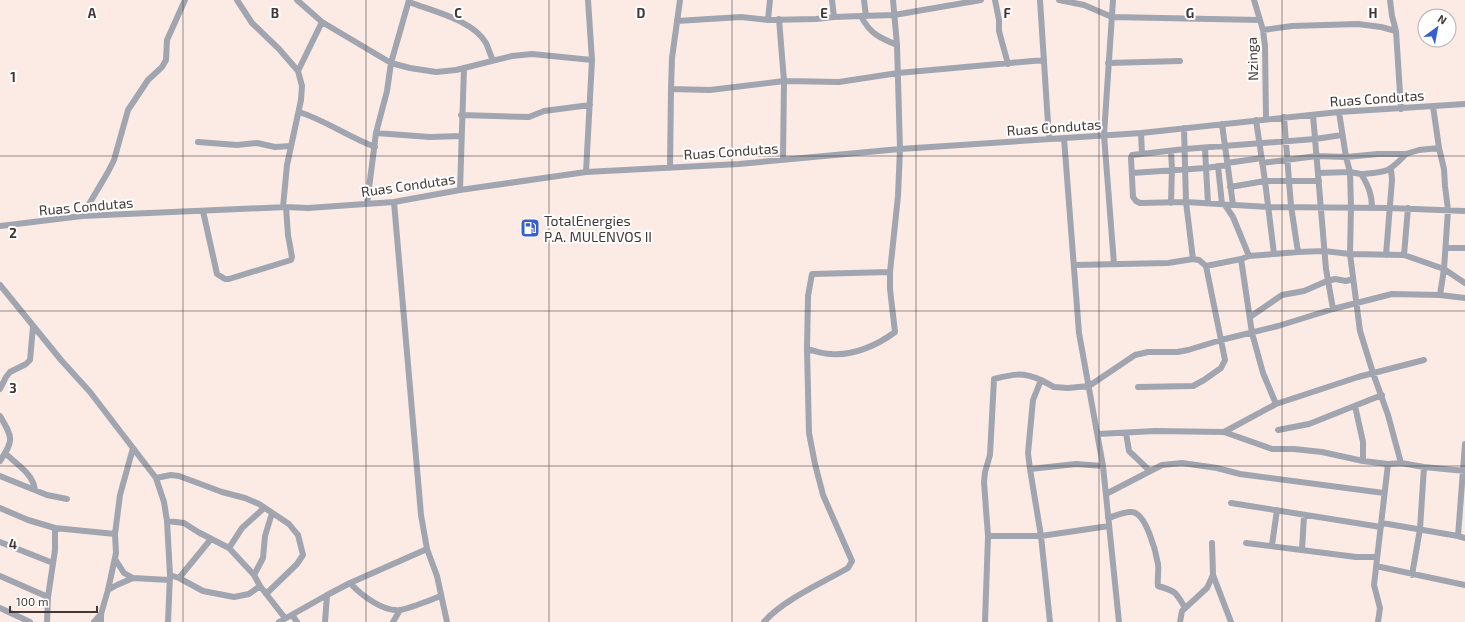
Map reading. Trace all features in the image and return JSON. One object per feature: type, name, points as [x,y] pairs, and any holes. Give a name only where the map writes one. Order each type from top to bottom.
[{"type":"street","points":[[82,216],[114,160],[128,110],[148,80],[162,67],[166,60],[167,40],[185,0]]},
{"type":"street","points":[[203,211],[218,274],[225,279],[230,279],[291,260],[292,257],[285,207],[287,166],[302,90],[298,71],[252,22],[237,0]]},
{"type":"street","points":[[297,0],[322,22],[391,63],[410,68],[436,72],[464,68],[512,56],[532,54],[592,60]]},
{"type":"street","points":[[586,172],[592,60],[588,0]]},
{"type":"street","points":[[670,168],[672,58],[680,0]]},
{"type":"street","points":[[768,20],[770,0]]},
{"type":"street","points":[[832,0],[834,17]]},
{"type":"street","points":[[864,0],[864,16],[867,25],[874,34],[897,45]]},
{"type":"street","points":[[807,349],[831,354],[854,352],[881,341],[895,332],[890,289],[890,272],[898,196],[900,149],[897,45],[893,0]]},
{"type":"street","points":[[941,0],[944,7]]},
{"type":"street","points":[[677,21],[741,17],[768,20],[894,15],[981,0]]},
{"type":"street","points":[[995,0],[999,20],[999,31],[1008,64]]},
{"type":"street","points":[[1040,0],[1049,139]]},
{"type":"street","points":[[1059,0],[1084,5],[1112,17],[1260,20]]},
{"type":"street","points":[[1113,0],[1104,135],[1114,264]]},
{"type":"street","name":"Nzinga","points":[[1254,0],[1263,30],[1265,46],[1266,119]]},
{"type":"street","points":[[1390,0],[1396,31],[1401,109]]},
{"type":"street","points":[[367,204],[376,133],[387,90],[391,63],[409,1],[469,26],[486,42],[493,60]]},
{"type":"street","points":[[779,19],[784,81],[783,160]]},
{"type":"street","points":[[298,71],[322,22]]},
{"type":"street","points":[[1263,30],[1292,26],[1358,24],[1381,27],[1396,31]]},
{"type":"street","points":[[671,89],[710,90],[784,81],[839,82],[898,74],[1044,60]]},
{"type":"street","points":[[1108,63],[1180,61]]},
{"type":"street","points":[[460,190],[461,115],[464,68]]},
{"type":"street","name":"Ruas Condutas","points":[[0,226],[82,216],[285,207],[308,208],[394,202],[426,195],[586,172],[738,164],[900,149],[1141,133],[1339,112],[1465,104]]},
{"type":"street","points":[[461,115],[529,117],[544,111],[590,105]]},
{"type":"street","points":[[1433,106],[1439,148],[1444,170],[1448,210],[1446,248],[1440,295]]},
{"type":"street","points":[[298,112],[320,120],[347,135],[375,147]]},
{"type":"street","points":[[1339,112],[1346,157],[1350,172],[1350,254],[1360,331],[1373,373],[1382,395],[1401,464]]},
{"type":"street","points":[[1313,115],[1324,251],[1333,309]]},
{"type":"street","points":[[1284,117],[1287,141],[1288,181],[1298,252]]},
{"type":"street","points":[[1256,120],[1274,254]]},
{"type":"street","points":[[1222,124],[1232,205]]},
{"type":"street","points":[[1184,128],[1186,202],[1193,259]]},
{"type":"street","points":[[376,133],[430,137],[461,136]]},
{"type":"street","points":[[1141,133],[1142,154]]},
{"type":"street","points":[[1342,135],[1259,144],[1185,149],[1131,156],[1133,197],[1140,203],[1186,202],[1268,207],[1408,208],[1465,212]]},
{"type":"street","points":[[1064,138],[1079,333],[1103,466],[1119,622]]},
{"type":"street","points":[[198,142],[237,145],[257,143],[275,147],[291,146]]},
{"type":"street","points":[[1205,148],[1208,203]]},
{"type":"street","points":[[1132,173],[1172,169],[1206,168],[1227,164],[1316,156],[1346,157],[1378,154],[1406,154],[1424,149],[1439,148]]},
{"type":"street","points":[[1171,151],[1171,202]]},
{"type":"street","points":[[1318,173],[1350,172],[1361,174],[1381,172],[1391,169],[1406,154]]},
{"type":"street","points":[[1218,166],[1223,204],[1233,217],[1249,256]]},
{"type":"street","points":[[1386,254],[1392,180],[1391,169]]},
{"type":"street","points":[[1361,174],[1367,182],[1372,195],[1372,208]]},
{"type":"street","points":[[1230,187],[1265,181],[1319,181]]},
{"type":"street","points":[[394,202],[421,515],[427,549],[436,576],[446,622]]},
{"type":"street","points":[[1404,255],[1408,208]]},
{"type":"street","points":[[1446,248],[1465,248]]},
{"type":"street","points":[[1206,266],[1249,256],[1298,252],[1324,251],[1350,254],[1404,255],[1444,269],[1465,283]]},
{"type":"street","points":[[1074,265],[1168,263],[1193,259],[1198,260],[1206,266],[1225,363],[1221,368],[1198,384],[1188,386],[1138,387]]},
{"type":"street","points":[[1241,259],[1252,333],[1262,373],[1276,404]]},
{"type":"street","points":[[764,622],[769,616],[794,599],[848,568],[852,561],[824,495],[815,464],[810,433],[807,349],[808,296],[812,274],[890,272]]},
{"type":"street","points":[[1250,316],[1279,296],[1304,291],[1328,281],[1346,281],[1353,279]]},
{"type":"street","points":[[0,285],[60,360],[90,392],[156,478],[164,502],[166,521],[169,577],[168,622]]},
{"type":"street","points":[[986,622],[988,536],[984,482],[990,455],[994,378],[1016,374],[1033,377],[1054,387],[1068,388],[1089,386],[1135,355],[1148,352],[1177,352],[1188,350],[1278,326],[1357,302],[1395,294],[1440,295],[1465,298]]},
{"type":"street","points":[[0,389],[10,372],[26,364],[30,360],[33,327]]},
{"type":"street","points":[[1224,432],[1276,404],[1373,373],[1424,360]]},
{"type":"street","points":[[1041,380],[1032,407],[1028,453],[1041,536],[1050,622]]},
{"type":"street","points":[[1278,430],[1309,424],[1382,395]]},
{"type":"street","points":[[1355,406],[1363,442],[1363,461]]},
{"type":"street","points":[[0,416],[9,431],[11,440],[10,447],[0,462]]},
{"type":"street","points":[[1098,434],[1154,431],[1224,432],[1272,449],[1294,449],[1322,452],[1363,461],[1464,471]]},
{"type":"street","points":[[1126,433],[1129,451],[1150,471]]},
{"type":"street","points":[[1458,536],[1465,444]]},
{"type":"street","points":[[101,622],[101,614],[117,550],[115,534],[120,495],[133,448]]},
{"type":"street","points":[[5,453],[32,479],[34,483],[34,490]]},
{"type":"street","points":[[1106,494],[1162,465],[1182,463],[1217,468],[1240,474],[1384,493]]},
{"type":"street","points":[[1030,469],[1076,464],[1103,466]]},
{"type":"street","points":[[1378,622],[1380,608],[1374,585],[1388,464]]},
{"type":"street","points":[[1412,575],[1420,529],[1424,467]]},
{"type":"street","points":[[156,478],[171,475],[179,476],[222,492],[246,498],[272,513],[293,528],[298,535],[303,555],[297,564],[266,594]]},
{"type":"street","points":[[0,476],[47,495],[67,498]]},
{"type":"street","points":[[1231,503],[1304,516],[1420,529],[1465,538]]},
{"type":"street","points":[[0,508],[28,520],[55,528],[115,534]]},
{"type":"street","points":[[229,548],[248,522],[264,508]]},
{"type":"street","points":[[1272,545],[1277,510]]},
{"type":"street","points":[[1108,518],[1132,512],[1140,516],[1150,535],[1156,555],[1159,573],[1158,586],[1171,590],[1180,598],[1186,608]]},
{"type":"street","points":[[254,575],[263,558],[265,536],[272,513]]},
{"type":"street","points":[[1302,550],[1304,516]]},
{"type":"street","points":[[166,521],[184,523],[229,548],[254,575],[260,586],[285,618]]},
{"type":"street","points":[[988,536],[1041,536],[1109,526]]},
{"type":"street","points":[[47,622],[48,597],[56,540],[55,528]]},
{"type":"street","points":[[179,578],[211,539]]},
{"type":"street","points":[[0,542],[53,563]]},
{"type":"street","points":[[1212,543],[1213,575],[1231,622]]},
{"type":"street","points":[[1246,543],[1272,545],[1356,557],[1377,557]]},
{"type":"street","points":[[279,622],[327,594],[427,549]]},
{"type":"street","points":[[115,559],[124,573],[133,578]]},
{"type":"street","points":[[1376,566],[1412,575],[1465,585]]},
{"type":"street","points":[[1180,622],[1182,611],[1207,588],[1213,575]]},
{"type":"street","points":[[0,576],[48,597]]},
{"type":"street","points":[[108,590],[133,578],[169,577],[179,578],[203,591],[234,597],[249,594],[260,586]]},
{"type":"street","points":[[350,583],[369,600],[385,607],[400,610],[441,596]]},
{"type":"street","points":[[325,622],[327,594]]},
{"type":"street","points":[[0,608],[30,622]]},
{"type":"street","points":[[393,622],[400,610]]},
{"type":"street","points":[[94,622],[101,614]]},
{"type":"street","points":[[292,614],[297,622]]},
{"type":"place","name":"TotalEnergies P.A. MULENVOS II","points":[[530,228]]}]
